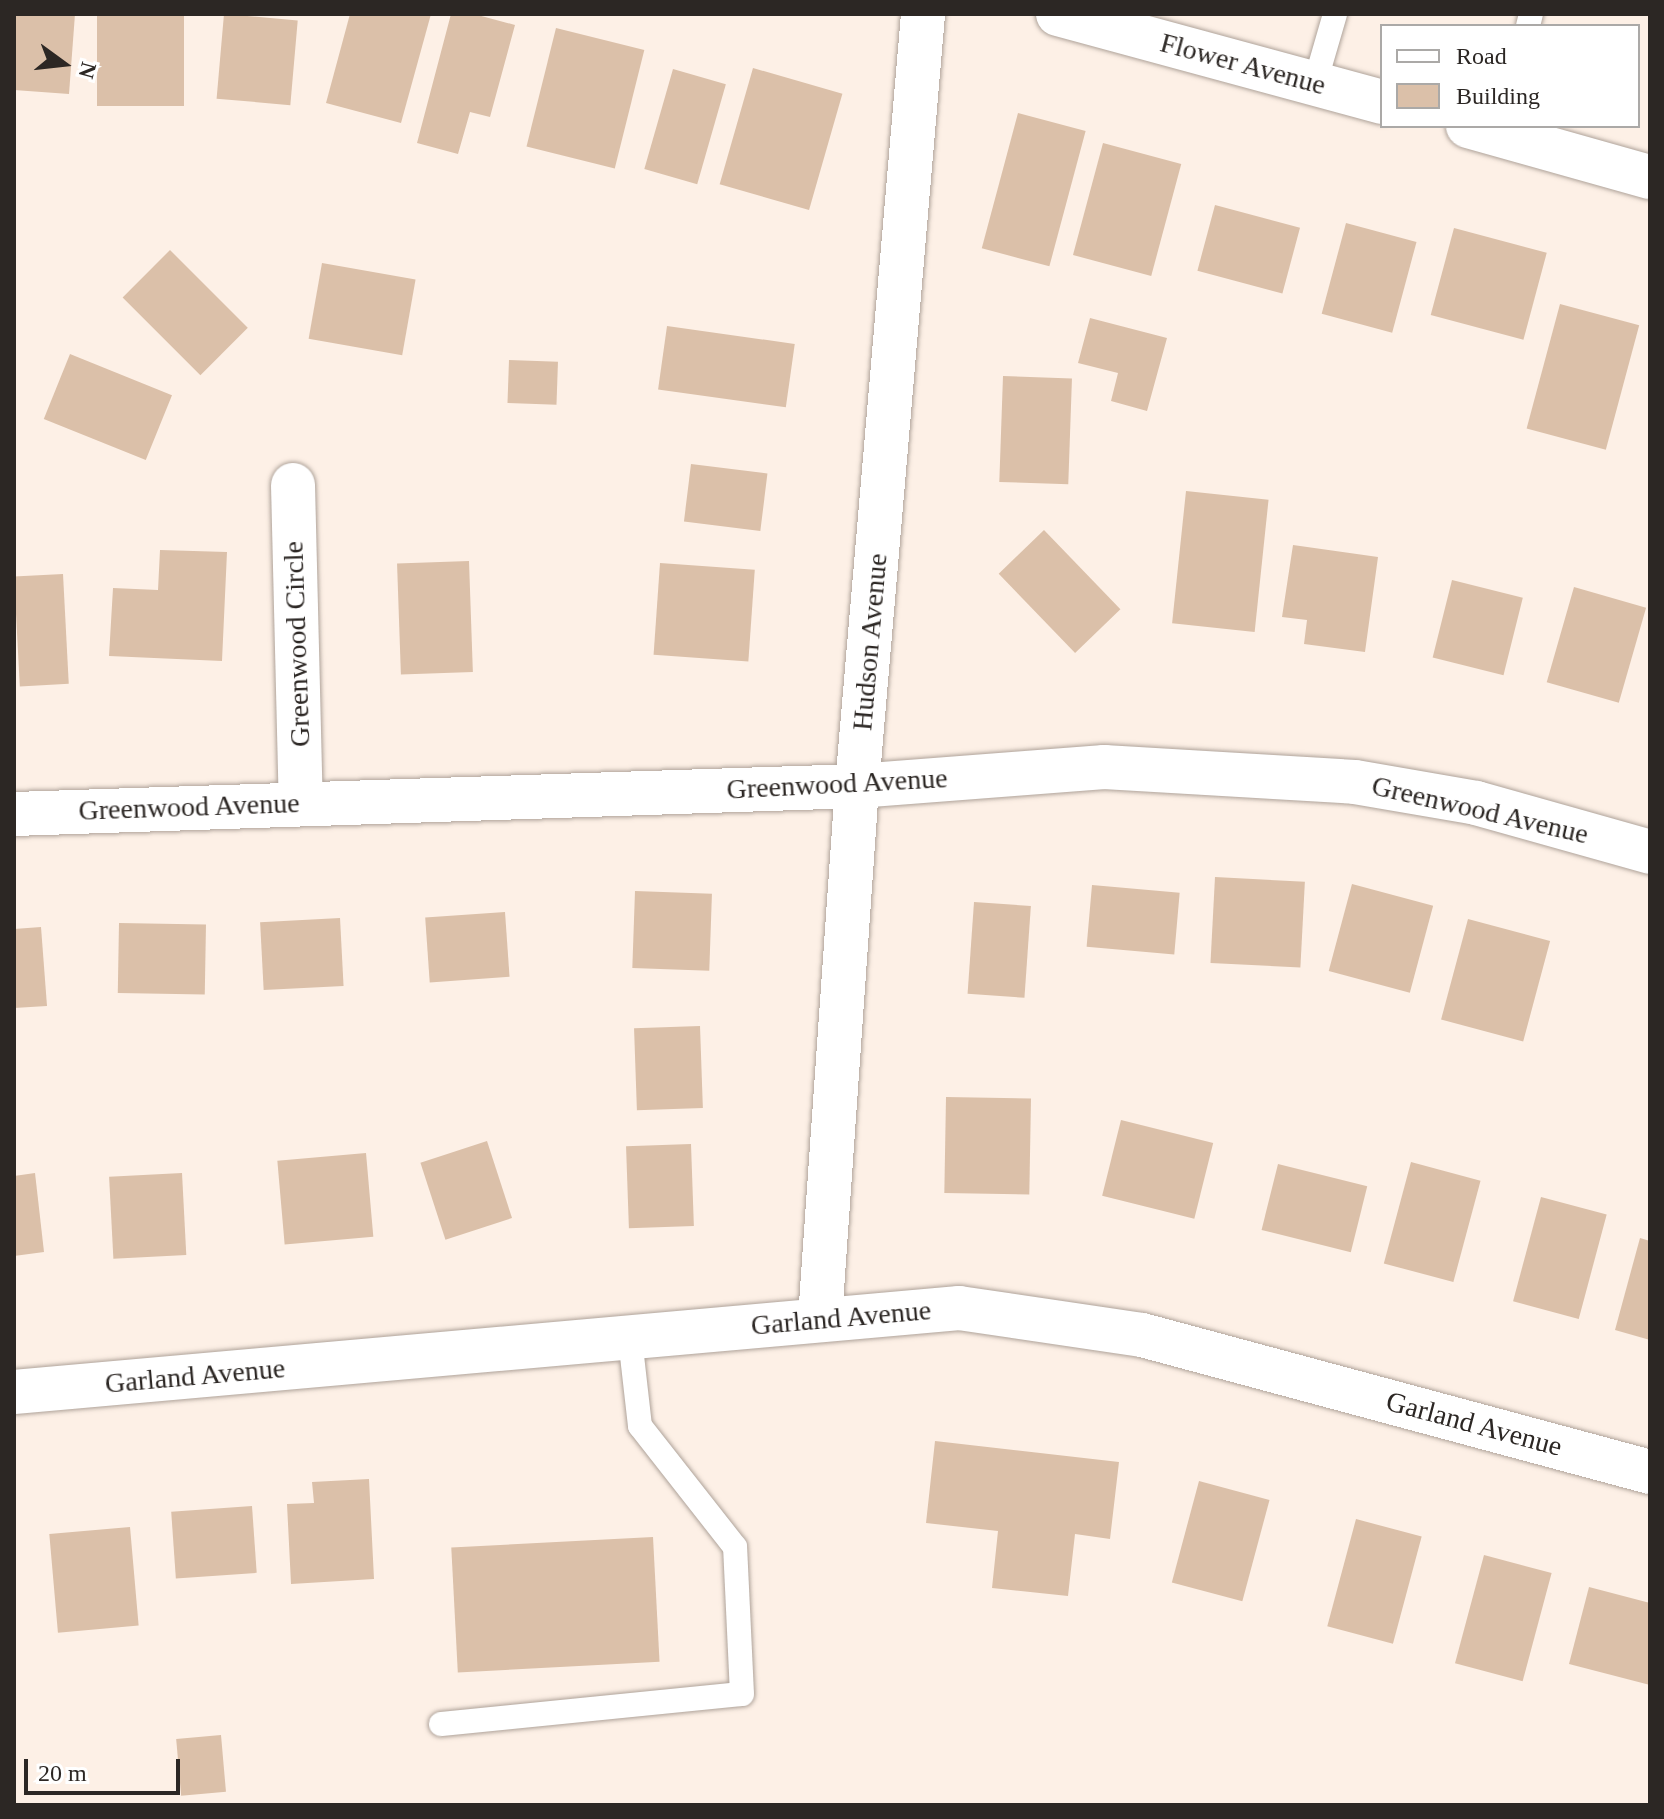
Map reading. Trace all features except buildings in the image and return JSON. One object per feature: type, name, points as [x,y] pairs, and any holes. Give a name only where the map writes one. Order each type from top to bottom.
[{"type":"street","name":"Hudson Avenue","points":[[820,1318],[857,786],[923,14]]},
{"type":"street","name":"Flower Avenue","points":[[1058,14],[1380,101]]},
{"type":"street","points":[[1487,129],[1650,177]]},
{"type":"street","name":"Greenwood Circle","points":[[293,485],[301,802]]},
{"type":"street","name":"Greenwood Avenue","points":[[14,814],[301,802],[857,786],[1104,767],[1355,782],[1476,803],[1650,852]]},
{"type":"street","name":"Garland Avenue","points":[[14,1392],[959,1308],[1142,1335],[1650,1472]]},
{"type":"lane","points":[[1315,83],[1335,14]]},
{"type":"lane","points":[[441,1724],[742,1694],[735,1547],[640,1426],[630,1338]]}]
